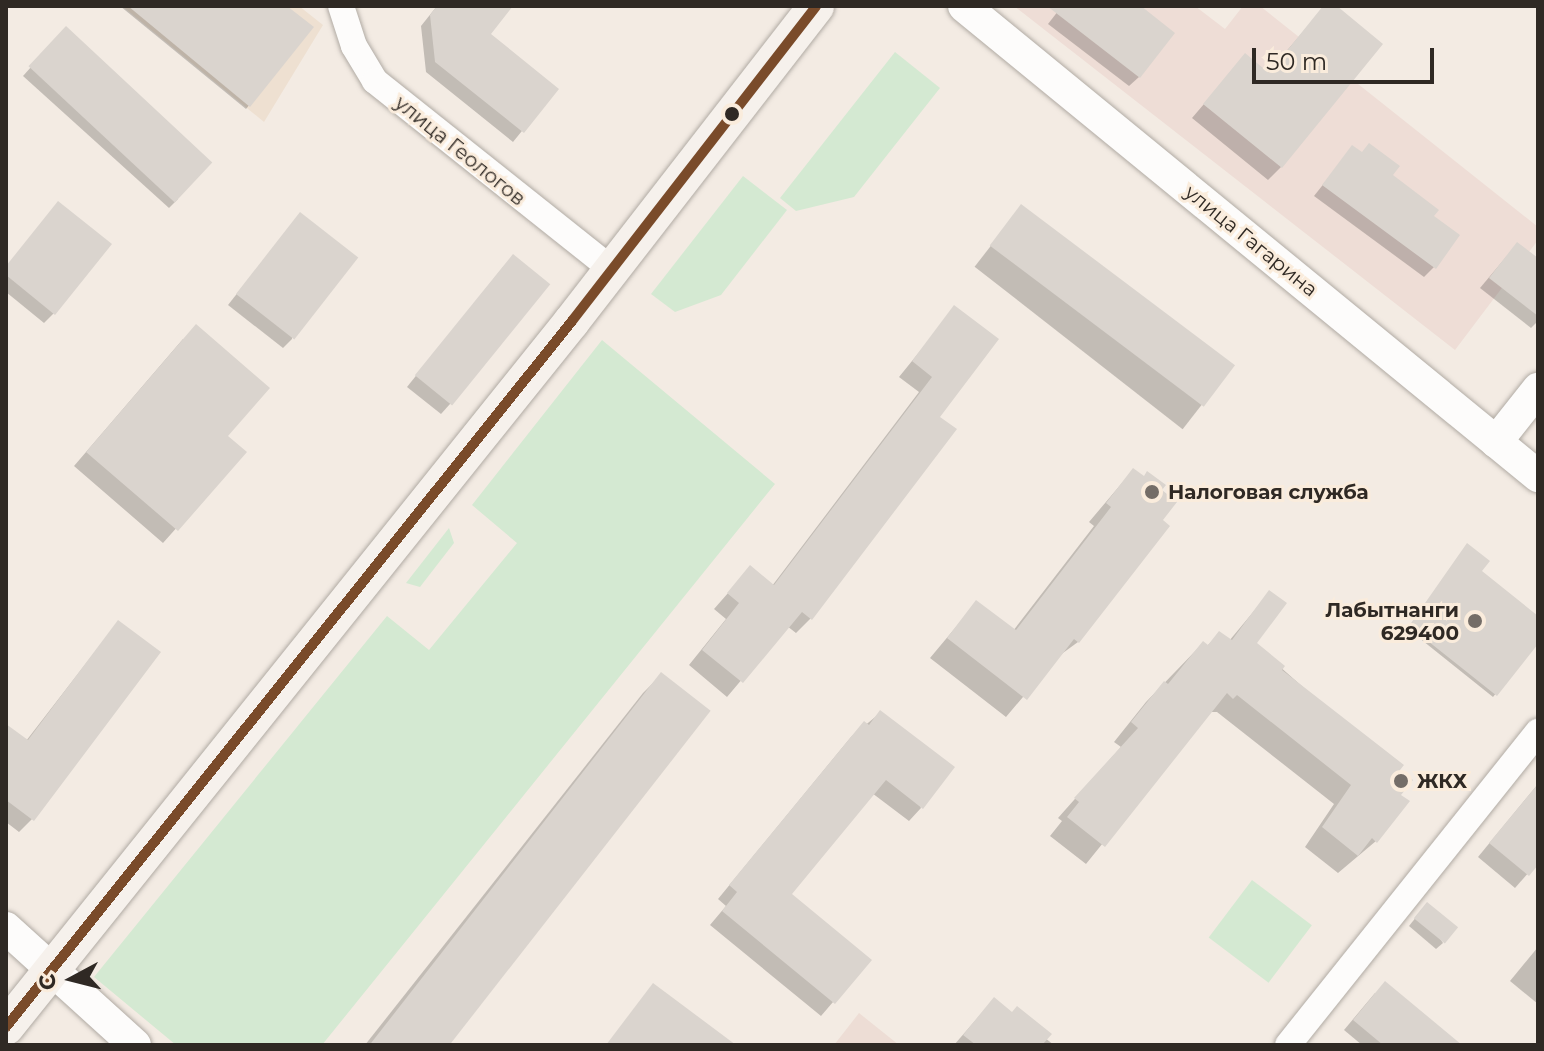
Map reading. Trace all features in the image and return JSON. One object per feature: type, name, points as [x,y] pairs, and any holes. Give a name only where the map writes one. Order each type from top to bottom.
[{"type":"main road","points":[[6,1027],[613,270],[816,6]]},
{"type":"street","name":"улица Геологов","points":[[341,6],[354,46],[375,81],[613,270]]},
{"type":"street","name":"улица Гагарина","points":[[964,6],[1538,476]]},
{"type":"street","points":[[1496,442],[1538,389]]},
{"type":"street","points":[[1288,1045],[1538,732]]},
{"type":"street","points":[[6,928],[135,1045]]},
{"type":"shaded area","points":[[122,6],[299,6],[323,25],[264,122]]},
{"type":"shaded area","points":[[1014,6],[1195,6],[1225,29],[1243,6],[1260,6],[1538,227],[1538,240],[1455,350]]},
{"type":"shaded area","points":[[859,1013],[899,1045],[834,1045]]},
{"type":"green space","points":[[895,52],[940,88],[854,197],[796,211],[780,198]]},
{"type":"green space","points":[[743,176],[787,210],[721,295],[675,312],[651,294]]},
{"type":"green space","points":[[602,340],[775,484],[322,1045],[176,1045],[94,977],[387,616],[429,650],[517,543],[472,505]]},
{"type":"green space","points":[[449,528],[454,543],[420,587],[406,583]]},
{"type":"green space","points":[[1252,880],[1312,925],[1269,983],[1209,938]]},
{"type":"building","points":[[128,6],[287,6],[314,27],[250,107]]},
{"type":"building","points":[[437,6],[513,6],[491,34],[559,89],[524,133],[435,62],[430,15]]},
{"type":"building","points":[[1047,6],[1141,6],[1175,33],[1140,78]]},
{"type":"building","points":[[1323,6],[1337,6],[1383,44],[1282,168],[1203,104],[1245,53],[1269,73]]},
{"type":"building","points":[[66,26],[212,162],[175,203],[28,66]]},
{"type":"building","points":[[1369,143],[1400,166],[1393,175],[1439,210],[1434,216],[1460,235],[1436,269],[1322,185],[1352,145],[1362,152]]},
{"type":"building","points":[[58,201],[112,244],[55,315],[6,275],[6,266]]},
{"type":"building","points":[[1021,204],[1235,365],[1204,407],[990,246]]},
{"type":"building","points":[[300,212],[358,258],[294,340],[236,294]]},
{"type":"building","points":[[1517,242],[1538,258],[1538,316],[1489,278]]},
{"type":"building","points":[[513,254],[550,284],[452,405],[415,375]]},
{"type":"building","points":[[954,305],[999,339],[940,417],[957,429],[812,620],[802,612],[743,683],[702,650],[739,603],[727,593],[750,565],[774,585],[932,377],[912,361]]},
{"type":"building","points":[[196,324],[270,388],[228,436],[247,452],[178,531],[86,452]]},
{"type":"building","points":[[1133,468],[1144,476],[1147,471],[1166,485],[1162,490],[1177,502],[1163,520],[1170,526],[1079,643],[1074,639],[1027,700],[947,638],[976,600],[1016,630],[1111,507],[1106,503]]},
{"type":"building","name":"Лабытнанги 629400","points":[[1467,543],[1490,561],[1482,571],[1538,616],[1538,644],[1497,696],[1409,626]]},
{"type":"building","points":[[1269,590],[1287,603],[1257,643],[1285,666],[1282,670],[1404,765],[1400,770],[1413,780],[1401,795],[1410,801],[1377,843],[1372,838],[1358,856],[1322,827],[1351,785],[1237,695],[1233,699],[1227,693],[1105,847],[1067,817],[1079,802],[1074,798],[1138,728],[1131,722],[1164,681],[1168,684],[1203,641],[1208,645],[1219,631],[1232,640]]},
{"type":"building","points":[[118,620],[161,652],[34,821],[6,800],[6,724],[28,740]]},
{"type":"building","points":[[661,672],[711,711],[450,1045],[370,1045]]},
{"type":"building","points":[[880,710],[955,767],[923,809],[886,780],[792,894],[872,960],[835,1004],[722,911],[737,892],[729,885],[864,721],[869,725]]},
{"type":"building","points":[[1538,784],[1538,865],[1529,876],[1489,843]]},
{"type":"building","points":[[1427,902],[1458,927],[1445,943],[1414,918]]},
{"type":"building","points":[[1385,981],[1462,1045],[1383,1045],[1353,1020]]},
{"type":"building","points":[[653,983],[736,1045],[606,1045]]},
{"type":"building","points":[[994,997],[1012,1012],[1017,1006],[1052,1034],[1042,1045],[976,1045],[963,1035]]},
{"type":"transit line","points":[[6,1027],[572,321],[816,6]]},
{"type":"place","name":"Налоговая служба","points":[[1152,492]]},
{"type":"place","name":"Лабытнанги 629400","points":[[1475,621]]},
{"type":"place","name":"ЖКХ","points":[[1401,781]]}]
